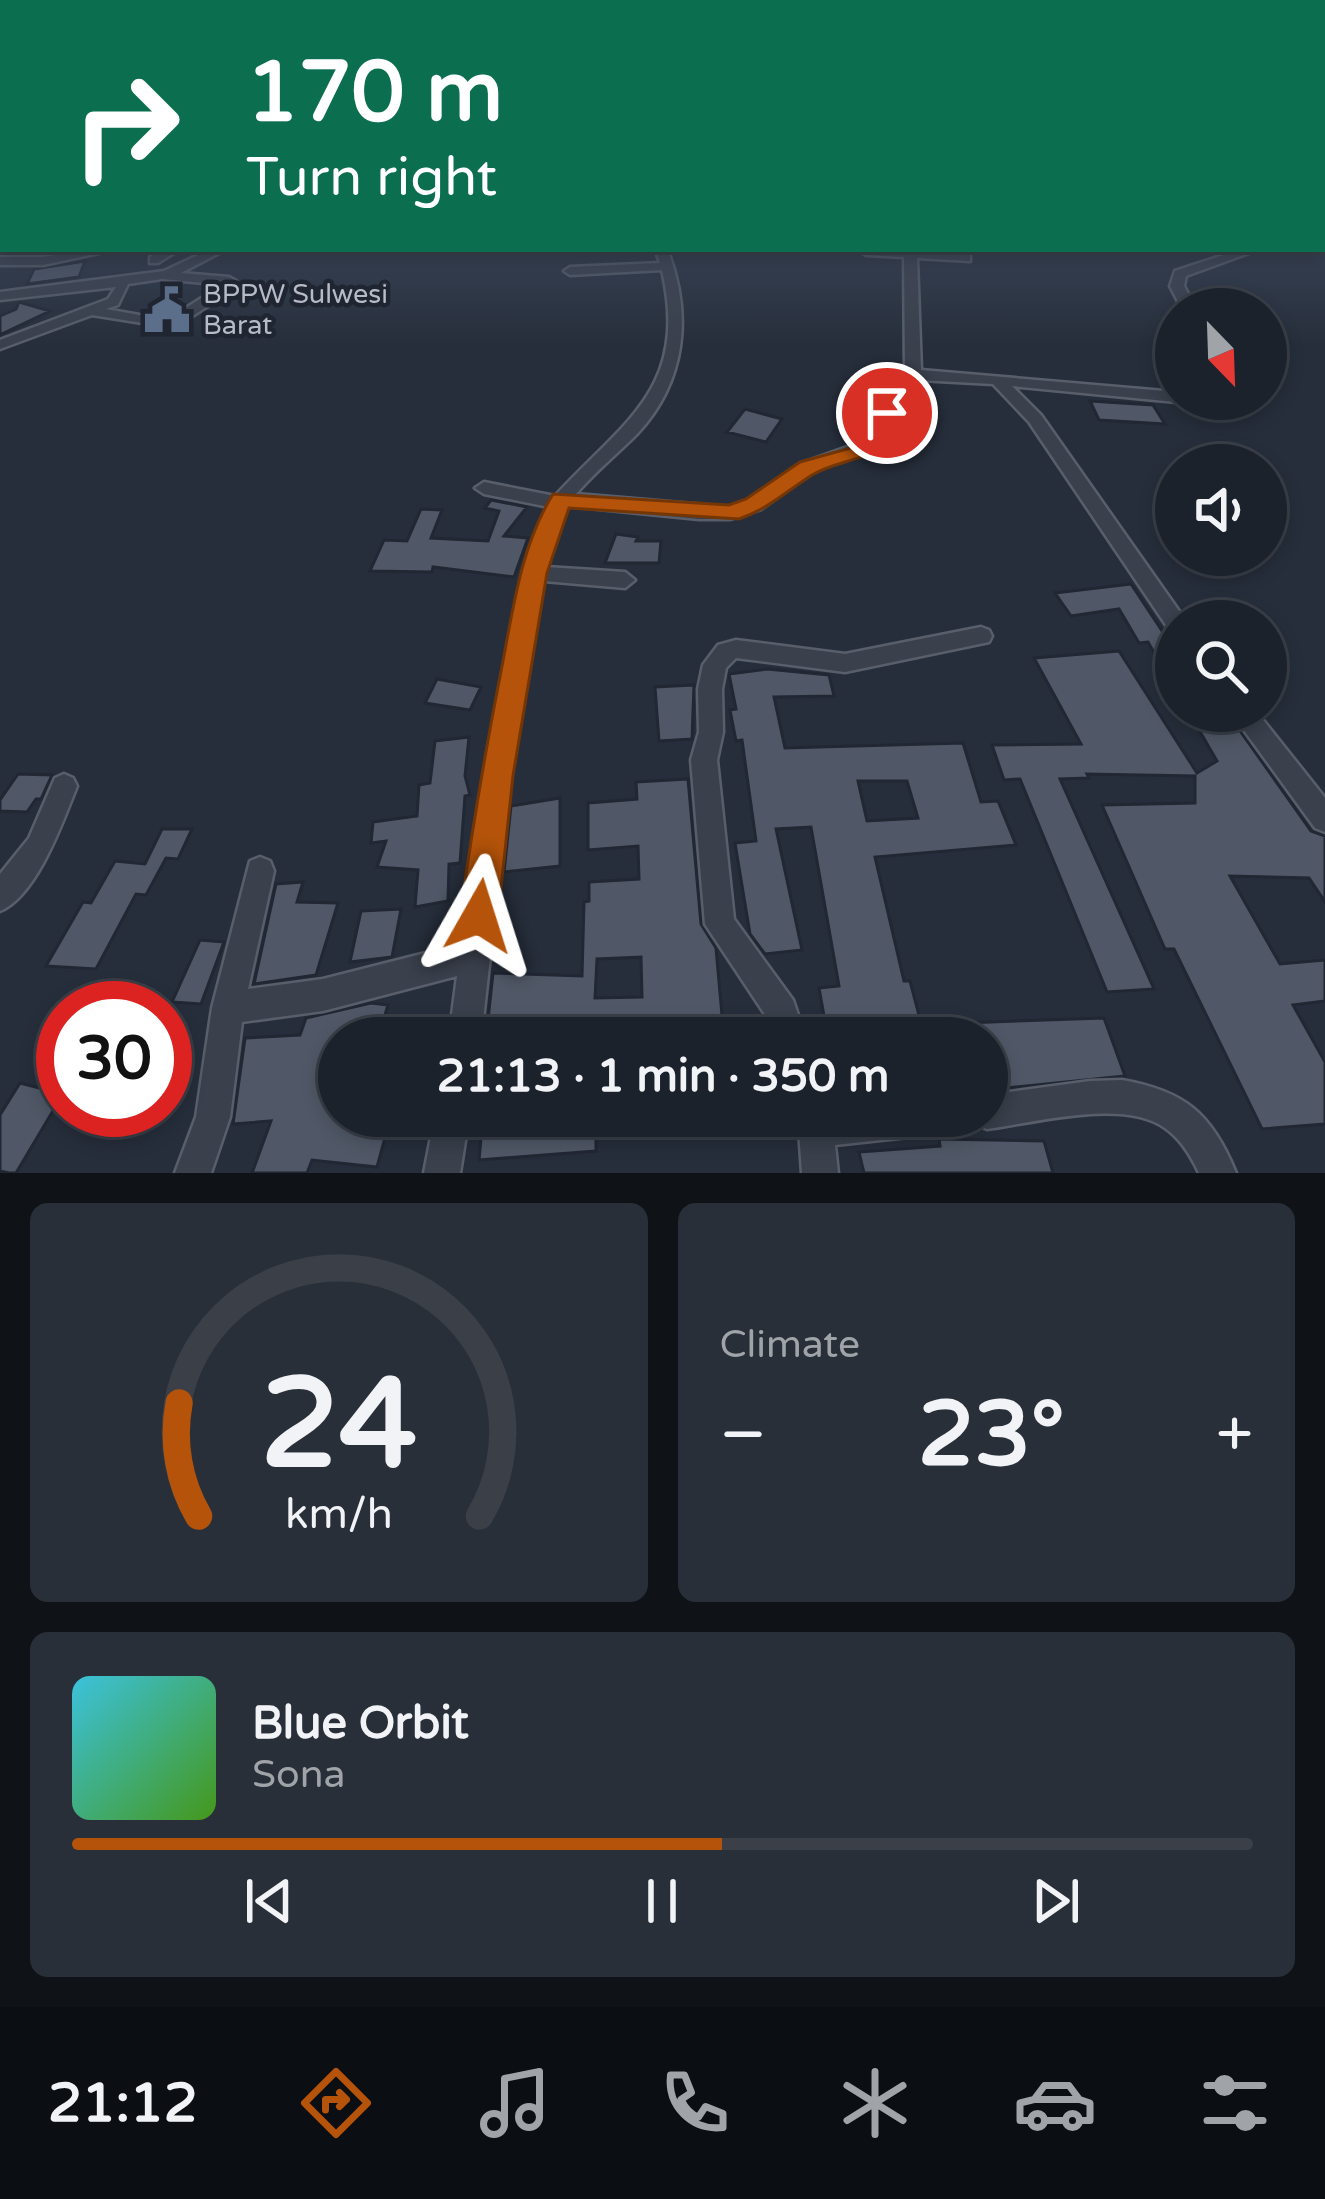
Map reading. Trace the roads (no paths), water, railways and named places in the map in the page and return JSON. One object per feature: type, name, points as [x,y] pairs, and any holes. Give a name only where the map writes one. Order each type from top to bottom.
[{"type":"street","points":[[0,261],[98,252]]},
{"type":"street","points":[[94,282],[168,252]]},
{"type":"street","points":[[174,252],[192,262]]},
{"type":"street","points":[[0,345],[93,311],[214,252]]},
{"type":"street","points":[[468,1017],[496,776],[533,573],[548,524],[561,501],[579,476],[652,406],[664,379],[676,293],[662,252]]},
{"type":"street","points":[[913,374],[910,252],[966,258]]},
{"type":"street","points":[[1178,288],[1180,274],[1245,252]]},
{"type":"street","points":[[88,254],[94,282]]},
{"type":"street","points":[[154,260],[163,275]]},
{"type":"street","points":[[570,271],[668,266]]},
{"type":"street","points":[[0,300],[163,275],[229,281],[169,325],[93,311]]},
{"type":"street","points":[[113,302],[123,291],[116,281]]},
{"type":"street","points":[[0,300],[20,301]]},
{"type":"street","points":[[484,488],[561,501],[730,513],[754,505],[808,467],[870,446],[885,428],[892,375],[1155,395]]},
{"type":"street","points":[[999,382],[1035,419],[1161,600]]},
{"type":"street","points":[[533,573],[625,580]]},
{"type":"street","points":[[784,1017],[720,924],[704,760],[716,665],[725,651],[845,663],[981,636]]},
{"type":"street","points":[[1258,732],[1325,819]]},
{"type":"street","points":[[0,897],[39,847],[64,787]]},
{"type":"street","points":[[193,1173],[213,1117],[228,1008],[260,871]]},
{"type":"street","points":[[228,1008],[323,995],[475,956]]},
{"type":"street","points":[[1008,1110],[1130,1097],[1171,1106],[1203,1138],[1218,1173]]},
{"type":"street","points":[[442,1173],[448,1137]]},
{"type":"street","points":[[816,1137],[820,1173]]},
{"type":"place","name":"BPPW Sulwesi Barat","points":[[167,310]]}]
